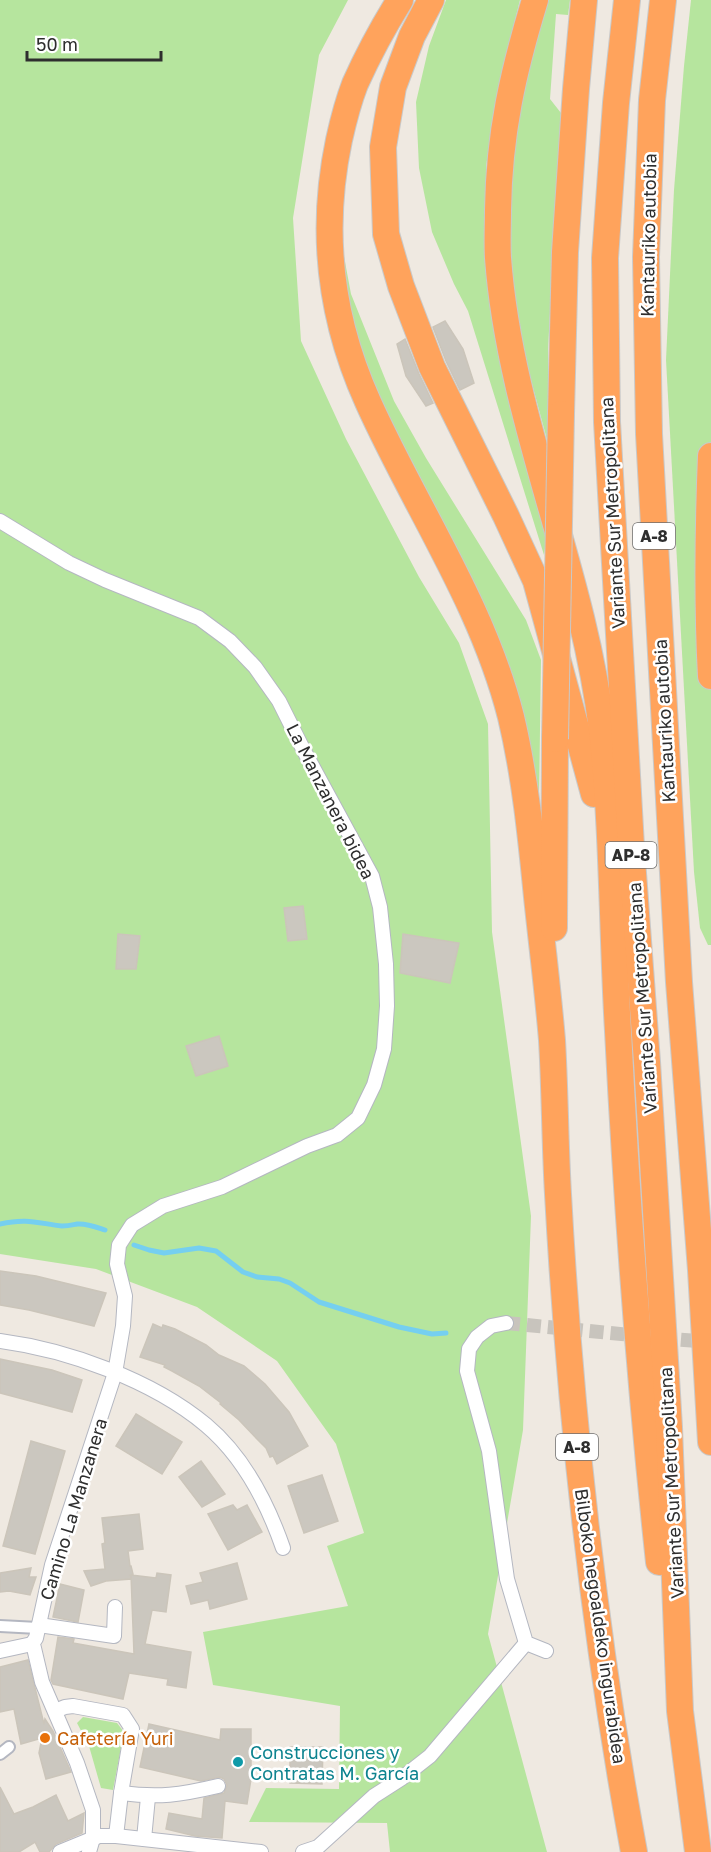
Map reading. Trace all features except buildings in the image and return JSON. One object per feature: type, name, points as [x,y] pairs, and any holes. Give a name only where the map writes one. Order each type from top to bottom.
[{"type":"highway","points":[[400,0],[380,32],[353,89],[341,132],[332,177],[329,231],[333,290],[345,342],[367,400],[460,580],[488,646],[510,713],[530,824],[552,1040]]},
{"type":"highway","points":[[430,0],[412,36],[393,87],[383,147],[386,234],[400,286],[432,368],[536,581],[593,786],[614,958]]},
{"type":"highway","points":[[534,0],[518,56],[506,111],[499,170],[498,254],[505,317],[514,368],[589,648],[601,726],[608,787],[623,1137],[645,1430],[660,1573],[680,1711]]},
{"type":"highway","name":"A-8","points":[[552,1040],[555,739],[565,252],[584,0]]},
{"type":"highway","name":"Variante Sur Metropolitana","points":[[627,0],[616,103],[605,258],[607,422],[631,846],[648,1074],[668,1416],[680,1711],[698,1852]]},
{"type":"highway","name":"Kantauriko autobia","points":[[663,0],[652,100],[646,257],[648,434],[679,971],[711,1442]]},
{"type":"highway","points":[[711,456],[708,584],[711,676]]},
{"type":"highway","name":"Bilboko hegoaldeko ingurabidea","points":[[552,1040],[558,1194],[574,1417],[604,1666],[634,1852]]},
{"type":"street","name":"La Manzanera bidea","points":[[0,522],[69,563],[199,618],[230,640],[255,666],[279,701],[372,876],[380,907],[386,964],[387,1006],[384,1049],[374,1085],[358,1118],[337,1135],[307,1146],[222,1187],[163,1206],[132,1225],[119,1245],[117,1264],[125,1296],[123,1326],[115,1373]]},
{"type":"street","points":[[506,1323],[491,1326],[477,1337],[470,1349],[467,1371],[489,1451],[507,1579],[526,1643]]},
{"type":"street","points":[[0,1341],[28,1344],[70,1356],[115,1373],[176,1403],[207,1426],[235,1456],[257,1488],[271,1514],[283,1548]]},
{"type":"street","name":"Camino La Manzanera","points":[[32,1644],[36,1638],[52,1565],[115,1373]]},
{"type":"street","points":[[0,1626],[38,1627],[114,1636],[115,1607]]},
{"type":"street","points":[[526,1643],[546,1651]]},
{"type":"street","points":[[303,1852],[318,1847],[374,1796],[430,1756],[526,1643]]},
{"type":"street","points":[[0,1650],[32,1644],[34,1648],[42,1682],[84,1781],[94,1816],[93,1838],[89,1852]]},
{"type":"street","points":[[54,1711],[73,1706],[123,1715],[132,1729],[121,1793],[117,1836]]},
{"type":"street","points":[[0,1754],[9,1747]]},
{"type":"street","points":[[121,1793],[148,1797],[171,1796],[218,1786]]},
{"type":"street","points":[[144,1839],[148,1797]]},
{"type":"street","points":[[94,1816],[110,1826],[117,1836]]},
{"type":"street","points":[[60,1852],[99,1836],[117,1836],[261,1852]]},
{"type":"green space","points":[[0,0],[348,0],[319,55],[293,218],[301,341],[346,439],[419,577],[459,643],[488,724],[492,932],[531,1216],[523,1430],[488,1634],[547,1852],[390,1852],[387,1823],[249,1822],[266,1788],[339,1789],[340,1706],[213,1685],[203,1632],[348,1606],[327,1546],[364,1533],[336,1444],[277,1361],[197,1307],[96,1269],[0,1254]]},
{"type":"green space","points":[[446,0],[520,0],[502,72],[486,166],[488,257],[548,529],[544,555],[468,311],[432,232],[419,168],[416,102],[429,46]]},
{"type":"green space","points":[[547,0],[570,0],[568,15],[556,14],[550,99],[561,113],[548,349],[549,447],[517,328],[510,240],[512,157],[526,75]]},
{"type":"green space","points":[[691,0],[711,0],[711,945],[708,945],[700,928],[694,872],[666,360],[674,190]]},
{"type":"green space","points":[[343,251],[351,294],[394,401],[426,458],[526,620],[541,660],[539,799],[517,692],[493,629],[464,562],[370,380],[345,298]]},
{"type":"green space","points":[[83,1717],[117,1723],[124,1732],[113,1790],[101,1788],[89,1746],[77,1723]]},
{"type":"waterway","points":[[0,1224],[25,1221],[62,1226],[80,1224],[105,1230]]},
{"type":"waterway","points":[[134,1245],[164,1253],[199,1248],[216,1251],[243,1272],[290,1283],[319,1302],[399,1327],[432,1334],[446,1333]]},
{"type":"tunnel","points":[[506,1323],[641,1336]]},
{"type":"tunnel","points":[[660,1338],[710,1342]]},
{"type":"place","name":"Cafetería Yuri","points":[[45,1738]]},
{"type":"place","name":"Construcciones y Contratas M. García","points":[[238,1762]]}]
